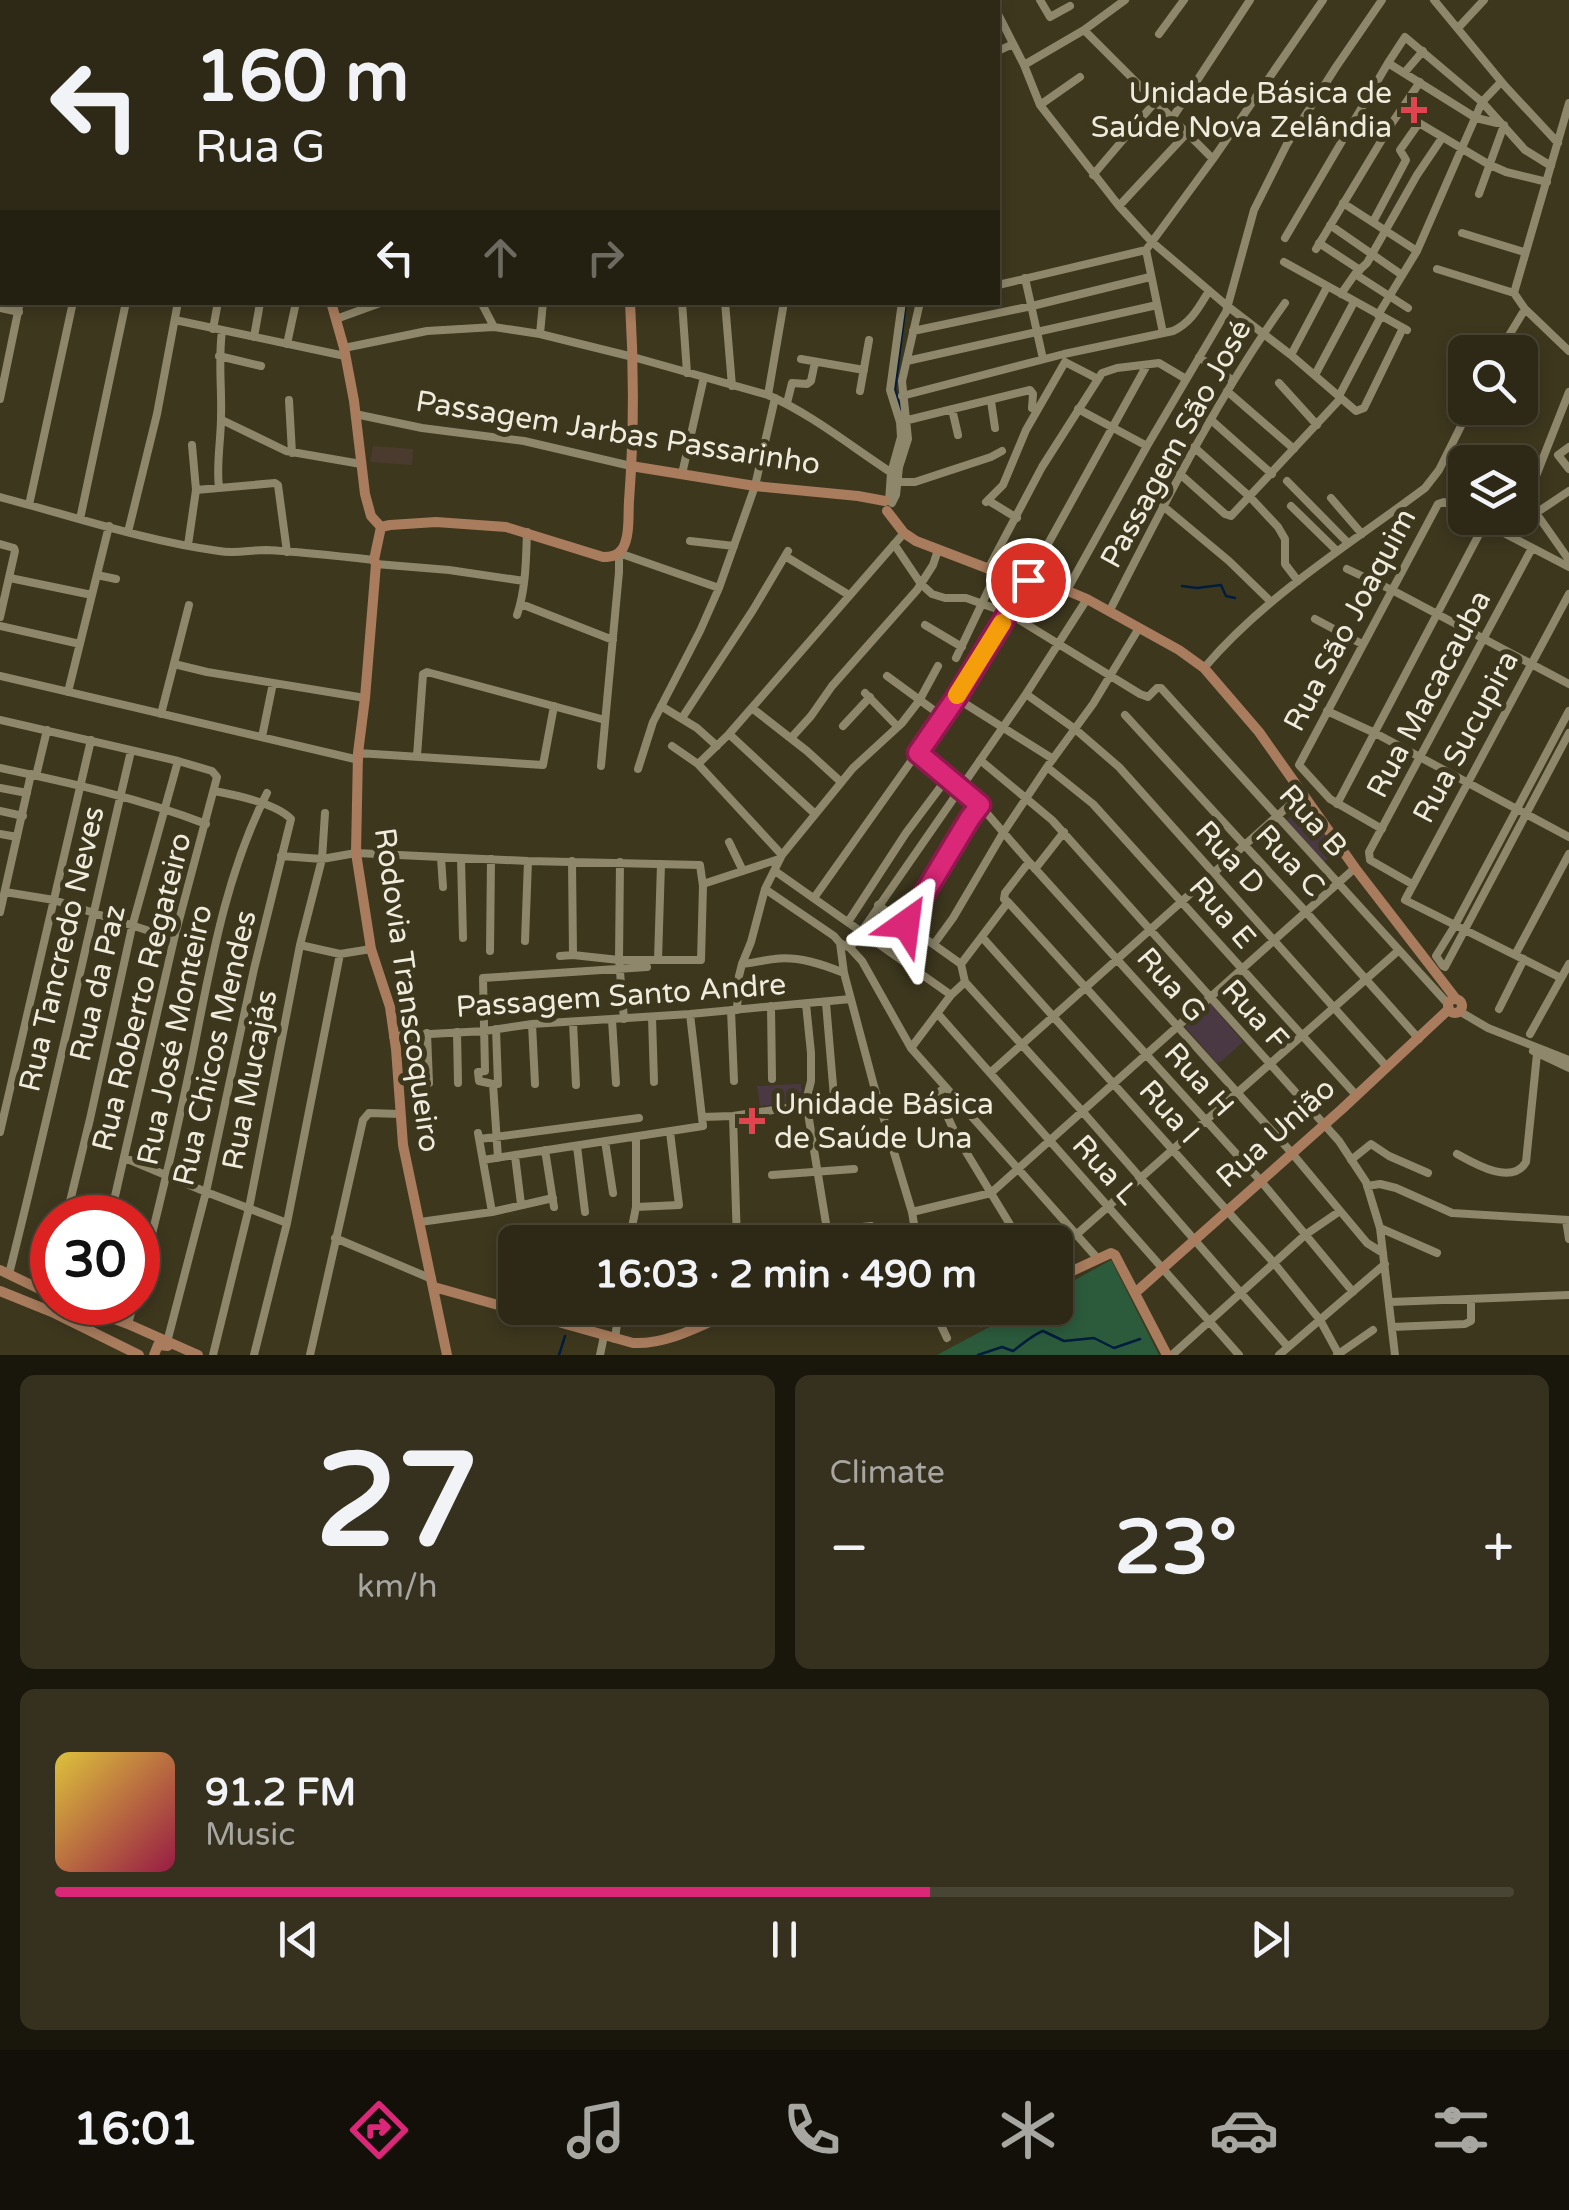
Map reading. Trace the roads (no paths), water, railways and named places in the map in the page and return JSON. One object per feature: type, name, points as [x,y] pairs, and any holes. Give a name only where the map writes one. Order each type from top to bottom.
[{"type":"main road","points":[[331,305],[344,352],[371,516],[381,527],[506,526],[603,556],[619,553],[626,534],[633,357],[630,305]]},
{"type":"main road","name":"Passagem Jarbas Passarinho","points":[[631,466],[886,504]]},
{"type":"main road","points":[[886,504],[900,528],[938,550],[992,571],[1067,590],[1110,610],[1204,668],[1259,732],[1455,1006]]},
{"type":"main road","name":"Rodovia Transcoqueiro","points":[[381,527],[358,757],[356,853],[371,949],[390,1008],[403,1145],[447,1355]]},
{"type":"main road","name":"Rua União","points":[[1136,1292],[1455,1006]]},
{"type":"main road","points":[[1073,1271],[1111,1253],[1115,1255],[1170,1355]]},
{"type":"main road","points":[[4,1272],[30,1284]]},
{"type":"main road","points":[[434,1283],[610,1338],[649,1344],[700,1325]]},
{"type":"main road","points":[[0,1291],[139,1355]]},
{"type":"main road","points":[[130,1325],[186,1355]]},
{"type":"main road","points":[[85,1330],[99,1331],[141,1349],[146,1341],[144,1332]]},
{"type":"main road","points":[[154,1355],[158,1345],[167,1344],[198,1355]]},
{"type":"street","points":[[1040,0],[1050,17],[1070,6]]},
{"type":"street","points":[[1024,65],[1084,30],[1125,0]]},
{"type":"street","points":[[1159,34],[1184,0]]},
{"type":"street","points":[[1172,117],[1250,0]]},
{"type":"street","points":[[1163,333],[1150,277],[1149,246],[1322,0]]},
{"type":"street","points":[[1067,590],[1226,306],[1261,194],[1336,67],[1382,0]]},
{"type":"street","points":[[1434,0],[1501,82],[1558,143]]},
{"type":"street","points":[[1458,28],[1484,0]]},
{"type":"street","points":[[1000,18],[1040,105],[1149,246],[1360,412],[1405,329],[1284,262]]},
{"type":"street","points":[[1084,30],[1213,159]]},
{"type":"street","points":[[1285,238],[1388,62],[1407,38],[1482,102],[1525,150],[1551,166]]},
{"type":"street","points":[[1000,50],[1013,44]]},
{"type":"street","points":[[1405,72],[1423,51]]},
{"type":"street","points":[[1388,62],[1476,118],[1502,124]]},
{"type":"street","points":[[1040,105],[1080,77]]},
{"type":"street","points":[[1408,308],[1317,246],[1420,82]]},
{"type":"street","points":[[1180,474],[1232,516],[1340,397],[1417,251],[1482,102],[1501,82]]},
{"type":"street","points":[[1093,175],[1156,101]]},
{"type":"street","points":[[1514,293],[1569,103]]},
{"type":"street","points":[[1373,222],[1406,160],[1400,150],[1416,125],[1422,124],[1506,172],[1547,182]]},
{"type":"street","points":[[1478,194],[1502,124]]},
{"type":"street","points":[[1119,206],[1188,133]]},
{"type":"street","points":[[1341,294],[1372,256],[1442,138]]},
{"type":"street","points":[[1343,203],[1417,251]]},
{"type":"street","points":[[1330,225],[1402,275]]},
{"type":"street","points":[[1462,233],[1524,252]]},
{"type":"street","points":[[1000,284],[1149,246]]},
{"type":"street","points":[[1437,269],[1514,293],[1569,352]]},
{"type":"street","points":[[912,331],[1150,277]]},
{"type":"street","points":[[1025,278],[1043,359]]},
{"type":"street","points":[[1291,355],[1327,287]]},
{"type":"street","points":[[902,396],[1163,333],[1183,326],[1209,291]]},
{"type":"street","points":[[1315,376],[1354,302]]},
{"type":"street","name":"Passagem São José","points":[[1110,610],[1226,390],[1284,303]]},
{"type":"street","points":[[30,505],[72,305]]},
{"type":"street","points":[[80,519],[125,305]]},
{"type":"street","points":[[128,532],[157,414],[178,305]]},
{"type":"street","points":[[218,305],[222,420],[219,488]]},
{"type":"street","points":[[254,337],[260,305]]},
{"type":"street","points":[[336,319],[374,305]]},
{"type":"street","points":[[482,305],[494,328]]},
{"type":"street","points":[[540,334],[543,305]]},
{"type":"street","points":[[682,305],[687,372]]},
{"type":"street","points":[[725,305],[732,386]]},
{"type":"street","points":[[638,769],[653,722],[719,588],[755,486],[784,305]]},
{"type":"street","points":[[886,504],[896,495],[895,477],[908,439],[892,400],[890,380],[902,305]]},
{"type":"street","points":[[903,421],[902,381],[919,305]]},
{"type":"street","points":[[907,361],[1156,305]]},
{"type":"street","points":[[0,308],[20,307],[0,399]]},
{"type":"street","points":[[288,344],[294,307]]},
{"type":"street","points":[[1509,335],[1525,309]]},
{"type":"street","points":[[175,320],[344,352]]},
{"type":"street","name":"Passagem Jarbas Passarinho","points":[[344,352],[427,330],[494,328],[540,334],[787,403],[835,432],[895,477]]},
{"type":"street","points":[[860,391],[869,340]]},
{"type":"street","points":[[219,356],[261,366]]},
{"type":"street","points":[[1199,357],[1232,380]]},
{"type":"street","points":[[801,359],[864,370]]},
{"type":"street","points":[[787,403],[792,383],[811,382],[815,362]]},
{"type":"street","points":[[1016,518],[988,502],[1002,485],[1026,430],[1065,362],[1098,378]]},
{"type":"street","points":[[956,658],[1016,518],[1042,467],[1098,378],[1106,370],[1159,362],[1186,379]]},
{"type":"street","points":[[814,898],[956,698],[1028,580],[1147,366]]},
{"type":"street","points":[[682,474],[704,378]]},
{"type":"street","points":[[1279,383],[1316,426]]},
{"type":"street","points":[[903,421],[1032,390],[1032,408]]},
{"type":"street","points":[[1226,390],[1294,449]]},
{"type":"street","points":[[1538,471],[1569,392]]},
{"type":"street","points":[[289,400],[292,453]]},
{"type":"street","points":[[210,402],[221,401]]},
{"type":"street","points":[[991,401],[995,428]]},
{"type":"street","points":[[1078,409],[1147,446]]},
{"type":"street","points":[[952,410],[958,435]]},
{"type":"street","name":"Passagem Jarbas Passarinho","points":[[355,414],[422,428],[524,440],[631,466]]},
{"type":"street","points":[[1210,419],[1272,474]]},
{"type":"street","points":[[222,420],[292,453],[360,464]]},
{"type":"street","points":[[1204,668],[1230,637],[1270,601],[1432,480],[1461,425]]},
{"type":"street","points":[[188,545],[196,490],[192,445]]},
{"type":"street","points":[[1194,447],[1278,527],[1285,538],[1285,564],[1298,581]]},
{"type":"street","points":[[1569,447],[1558,454],[1569,469]]},
{"type":"street","points":[[895,477],[915,482],[1002,451]]},
{"type":"street","points":[[1287,480],[1348,544]]},
{"type":"street","points":[[196,490],[278,484],[287,552]]},
{"type":"street","points":[[1569,491],[1536,514],[1569,564]]},
{"type":"street","points":[[0,498],[128,532],[232,553],[287,552],[524,581]]},
{"type":"street","points":[[1331,498],[1362,534]]},
{"type":"street","name":"Rua São Joaquim","points":[[1338,804],[1316,786],[1299,764],[1441,502],[1448,505]]},
{"type":"street","points":[[1162,506],[1270,601]]},
{"type":"street","points":[[1291,506],[1337,551]]},
{"type":"street","points":[[68,692],[109,526]]},
{"type":"street","points":[[698,764],[729,734],[894,544],[900,528]]},
{"type":"street","points":[[517,615],[527,532]]},
{"type":"street","points":[[1382,829],[1338,804],[1479,535]]},
{"type":"street","points":[[1509,535],[1569,564]]},
{"type":"street","points":[[690,541],[734,546]]},
{"type":"street","points":[[0,544],[15,549],[0,617]]},
{"type":"street","points":[[894,544],[926,590],[938,596],[966,598],[1008,614],[1110,676]]},
{"type":"street","name":"Rua Macacauba","points":[[1412,884],[1370,860],[1370,852],[1532,548]]},
{"type":"street","points":[[790,738],[921,584],[938,550]]},
{"type":"street","points":[[601,766],[619,553],[719,588]]},
{"type":"street","points":[[682,718],[787,553],[849,595]]},
{"type":"street","points":[[1347,569],[1569,684]]},
{"type":"street","points":[[97,574],[116,579]]},
{"type":"street","points":[[7,580],[92,595]]},
{"type":"street","name":"Rua Sucupira","points":[[1454,926],[1406,902],[1405,897],[1569,594]]},
{"type":"street","points":[[850,948],[1087,599]]},
{"type":"street","points":[[521,604],[613,640]]},
{"type":"street","points":[[161,714],[188,605]]},
{"type":"street","points":[[1316,619],[1362,644]]},
{"type":"street","points":[[925,625],[962,647]]},
{"type":"street","points":[[0,626],[80,644]]},
{"type":"street","points":[[934,944],[1139,628]]},
{"type":"street","points":[[174,664],[365,698]]},
{"type":"street","points":[[734,1081],[734,1010],[739,976],[765,889],[782,857],[814,813],[852,768],[898,728],[919,701],[938,666]]},
{"type":"street","points":[[417,756],[425,672],[605,720]]},
{"type":"street","points":[[0,676],[358,757],[417,756],[544,766],[554,706]]},
{"type":"street","points":[[887,676],[943,717]]},
{"type":"street","name":"Rua B","points":[[1110,676],[1148,697],[1161,688],[1398,951],[1455,1006],[1488,1028],[1569,1064]]},
{"type":"street","points":[[262,737],[273,683]]},
{"type":"street","name":"Rua D","points":[[1026,694],[1118,767],[1387,1067]]},
{"type":"street","points":[[842,726],[868,695],[898,728]]},
{"type":"street","name":"Rua E","points":[[956,698],[1003,726],[1084,795],[1356,1096]]},
{"type":"street","points":[[661,706],[718,746]]},
{"type":"street","points":[[752,708],[841,782]]},
{"type":"street","points":[[1328,711],[1569,837]]},
{"type":"street","points":[[1569,711],[1521,811],[1464,932],[1445,967],[1436,956],[1521,811],[1569,733]]},
{"type":"street","name":"Rua C","points":[[1125,716],[1419,1038]]},
{"type":"street","points":[[0,720],[178,760]]},
{"type":"street","points":[[0,912],[4,876],[47,730]]},
{"type":"street","points":[[729,734],[814,813]]},
{"type":"street","points":[[0,1132],[91,740]]},
{"type":"street","points":[[672,746],[698,764],[782,857]]},
{"type":"street","name":"Rua Tancredo Neves","points":[[4,1272],[39,1152],[130,750]]},
{"type":"street","name":"Rua G","points":[[918,753],[980,805],[1292,1152],[1366,1243],[1383,1253]]},
{"type":"street","name":"Rua Roberto Regateiro","points":[[116,1195],[174,939],[217,777],[212,771],[178,760]]},
{"type":"street","name":"Rua da Paz","points":[[72,1195],[132,927],[178,760]]},
{"type":"street","name":"Rua F","points":[[980,760],[1064,832],[1352,1160],[1367,1186],[1380,1228],[1395,1355]]},
{"type":"street","points":[[0,768],[80,785],[206,824]]},
{"type":"street","points":[[848,922],[948,777]]},
{"type":"street","points":[[0,788],[26,794]]},
{"type":"street","points":[[214,791],[261,804]]},
{"type":"street","name":"Rua José Monteiro","points":[[160,1206],[216,946],[239,860],[267,793]]},
{"type":"street","points":[[990,1074],[1303,793]]},
{"type":"street","name":"Rua Chicos Mendes","points":[[167,1344],[206,1192],[291,818],[261,804]]},
{"type":"street","points":[[906,924],[980,805]]},
{"type":"street","points":[[0,811],[23,816]]},
{"type":"street","name":"Rua Mucajás","points":[[213,1355],[249,1208],[300,945],[322,859],[325,813]]},
{"type":"street","points":[[1064,832],[1004,893],[1008,902],[962,964],[964,982],[1288,1346]]},
{"type":"street","points":[[0,834],[17,837]]},
{"type":"street","points":[[728,842],[743,871]]},
{"type":"street","points":[[0,852],[13,854]]},
{"type":"street","points":[[281,856],[322,859],[356,853],[700,865],[703,884],[699,960],[658,960],[483,978],[498,1084]]},
{"type":"street","points":[[1499,1009],[1569,854]]},
{"type":"street","points":[[703,884],[782,857]]},
{"type":"street","points":[[442,858],[443,887]]},
{"type":"street","points":[[461,858],[462,938]]},
{"type":"street","points":[[490,951],[491,859]]},
{"type":"street","points":[[525,941],[528,861]]},
{"type":"street","points":[[572,862],[573,954]]},
{"type":"street","points":[[620,862],[619,964],[624,1019]]},
{"type":"street","points":[[658,960],[661,864]]},
{"type":"street","points":[[912,1212],[991,1193],[1354,868]]},
{"type":"street","points":[[775,871],[951,995]]},
{"type":"street","points":[[765,889],[840,944],[851,1000],[914,1225]]},
{"type":"street","points":[[3,896],[54,900],[174,939]]},
{"type":"street","name":"Rua H","points":[[1008,902],[1260,1180],[1352,1292]]},
{"type":"street","points":[[878,904],[962,964]]},
{"type":"street","points":[[1454,926],[1562,978]]},
{"type":"street","name":"Rua I","points":[[982,937],[1274,1263],[1320,1320],[1338,1355]]},
{"type":"street","points":[[840,944],[862,961],[912,1048],[1098,1259]]},
{"type":"street","points":[[300,945],[340,954],[371,949]]},
{"type":"street","points":[[1077,1234],[1398,951]]},
{"type":"street","points":[[254,1355],[287,1223],[340,954]]},
{"type":"street","points":[[560,956],[573,954],[647,966]]},
{"type":"street","points":[[742,964],[772,959],[814,961],[844,972]]},
{"type":"street","points":[[1530,1034],[1569,964]]},
{"type":"street","points":[[912,1048],[964,982]]},
{"type":"street","name":"Passagem Santo Andre","points":[[394,1036],[851,1000]]},
{"type":"street","points":[[826,1002],[834,1098]]},
{"type":"street","points":[[806,1004],[812,1053],[806,1106],[826,1225]]},
{"type":"street","points":[[771,1006],[772,1079]]},
{"type":"street","points":[[690,1014],[703,1122]]},
{"type":"street","name":"Rua L","points":[[938,1014],[1239,1355]]},
{"type":"street","points":[[652,1017],[654,1082]]},
{"type":"street","points":[[612,1020],[616,1083]]},
{"type":"street","points":[[573,1022],[576,1084]]},
{"type":"street","points":[[532,1024],[535,1084]]},
{"type":"street","points":[[490,1030],[486,1071],[478,1072],[479,1081],[493,1084],[498,1158]]},
{"type":"street","points":[[457,1032],[458,1083]]},
{"type":"street","points":[[427,1033],[428,1083]]},
{"type":"street","points":[[1526,1044],[1536,1054],[1569,1064]]},
{"type":"street","points":[[1457,1154],[1487,1170],[1522,1170],[1526,1162],[1536,1054]]},
{"type":"street","points":[[945,1088],[937,1094],[939,1101],[1009,1225]]},
{"type":"street","points":[[483,1160],[670,1132],[733,1116],[806,1106]]},
{"type":"street","points":[[310,1355],[365,1116],[375,1112],[400,1114]]},
{"type":"street","points":[[733,1116],[736,1225]]},
{"type":"street","points":[[492,1212],[479,1136],[496,1138],[638,1118]]},
{"type":"street","points":[[636,1207],[678,1205],[670,1132]]},
{"type":"street","points":[[633,1225],[636,1137]]},
{"type":"street","points":[[605,1141],[614,1193]]},
{"type":"street","points":[[1352,1160],[1371,1144],[1428,1173]]},
{"type":"street","points":[[578,1146],[586,1212]]},
{"type":"street","points":[[420,1222],[554,1202],[545,1150]]},
{"type":"street","points":[[514,1156],[521,1204]]},
{"type":"street","points":[[125,1158],[287,1223]]},
{"type":"street","points":[[772,1175],[854,1169]]},
{"type":"street","points":[[1367,1186],[1396,1188],[1452,1213],[1567,1220],[1569,1239]]},
{"type":"street","points":[[1170,1355],[1305,1236],[1340,1211]]},
{"type":"street","points":[[1380,1228],[1437,1253]]},
{"type":"street","points":[[335,1238],[434,1283]]},
{"type":"street","points":[[1279,1355],[1385,1264]]},
{"type":"street","points":[[1390,1302],[1569,1294]]},
{"type":"street","points":[[1392,1326],[1465,1324],[1471,1321],[1471,1299]]},
{"type":"street","points":[[600,1355],[614,1325]]},
{"type":"street","points":[[941,1325],[947,1338]]},
{"type":"street","points":[[1338,1355],[1373,1330]]},
{"type":"street","points":[[1184,1345],[1192,1355]]},
{"type":"waterway","points":[[900,409],[895,389],[906,305]]},
{"type":"waterway","points":[[1182,586],[1221,585],[1226,596],[1235,598]]},
{"type":"waterway","points":[[978,1355],[1002,1347],[1013,1351],[1043,1331],[1064,1341],[1094,1338],[1114,1348],[1140,1339]]},
{"type":"waterway","points":[[559,1355],[565,1336]]},
{"type":"place","name":"Unidade Básica de Saúde Nova Zelândia","points":[[1414,110]]},
{"type":"place","name":"Unidade Básica de Saúde Una","points":[[752,1121]]}]
